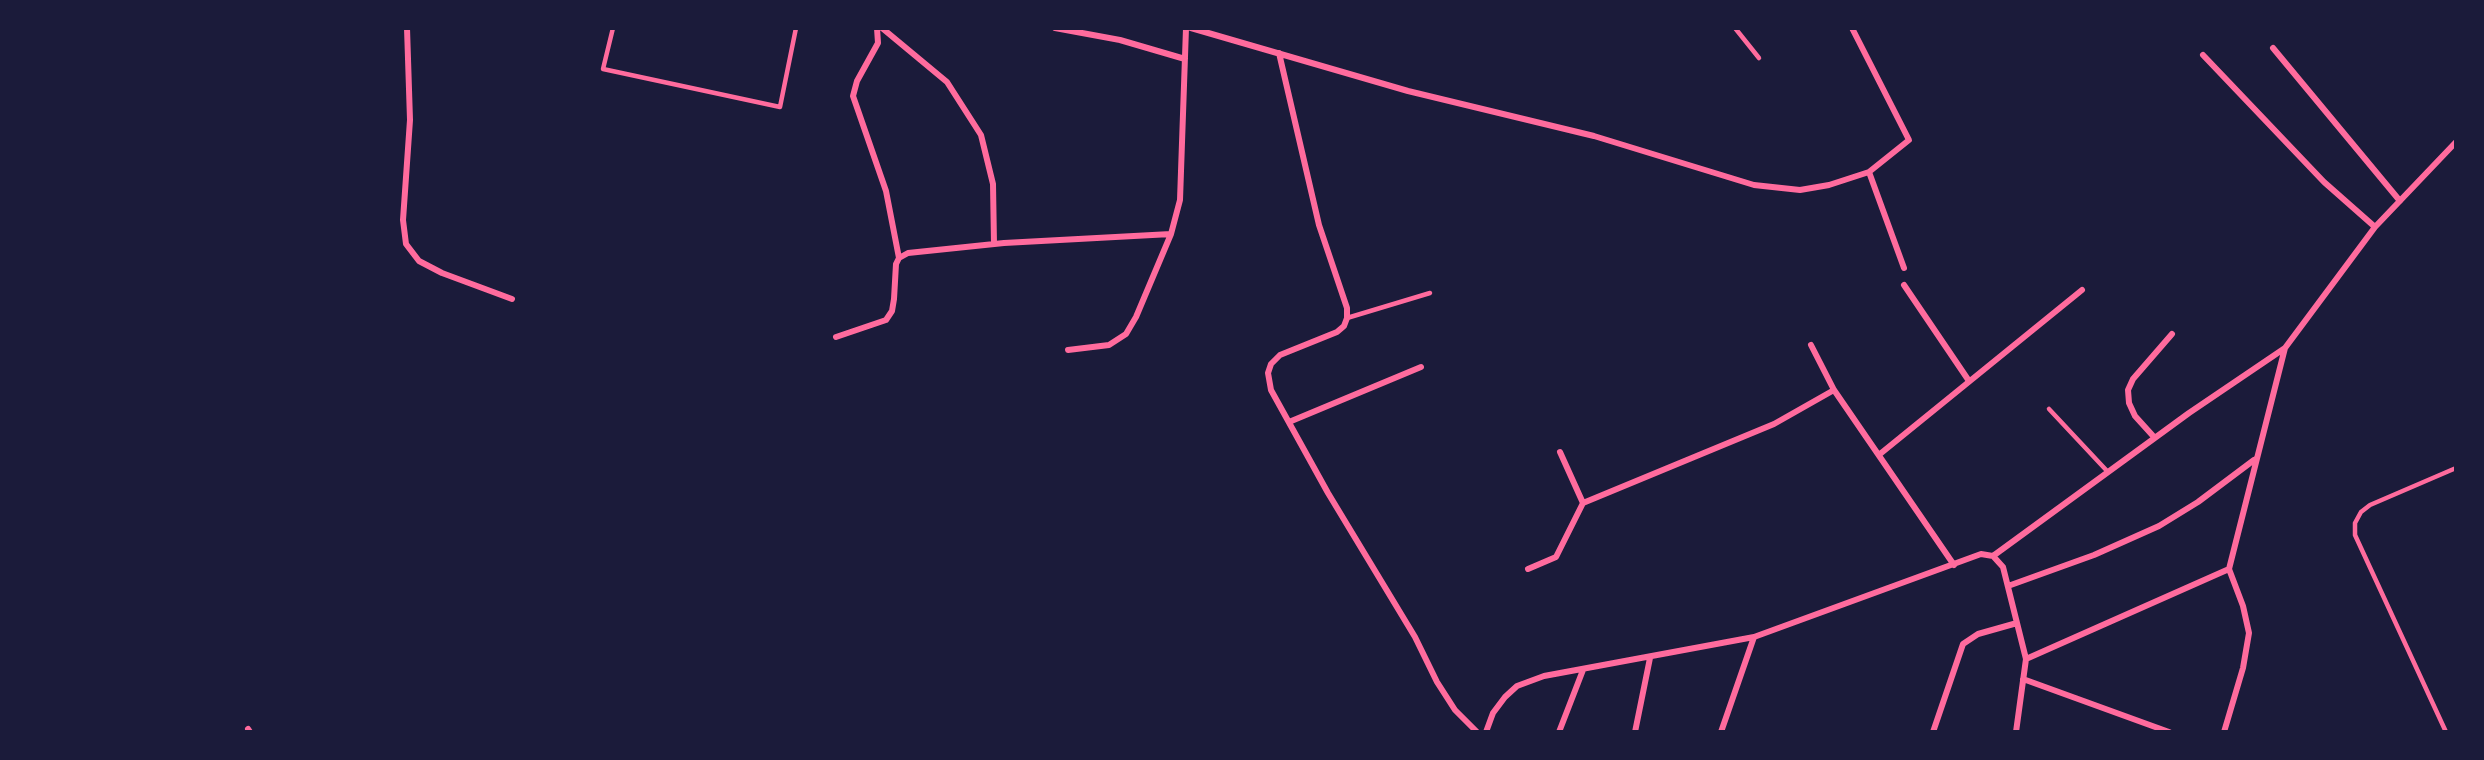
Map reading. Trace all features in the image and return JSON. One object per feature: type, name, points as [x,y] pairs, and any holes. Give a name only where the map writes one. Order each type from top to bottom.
[{"type":"street","points":[[407,28],[410,120],[403,220],[406,244],[419,261],[442,273],[512,299]]},
{"type":"street","points":[[877,28],[878,43],[857,81],[853,96],[886,191],[899,258]]},
{"type":"street","points":[[882,28],[947,82],[981,135],[993,184],[994,244]]},
{"type":"street","points":[[1055,28],[1120,40],[1185,59]]},
{"type":"street","points":[[1068,350],[1109,345],[1126,334],[1136,317],[1171,234],[1180,200],[1186,28]]},
{"type":"street","points":[[1191,28],[1408,91],[1594,136],[1754,184],[1800,190],[1829,185],[1869,172],[1909,140],[1852,28]]},
{"type":"street","points":[[2273,48],[2400,201]]},
{"type":"street","points":[[1279,53],[1319,225],[1347,308],[1347,318],[1344,327],[1337,332],[1280,355],[1271,364],[1268,373],[1270,390],[1328,493],[1415,637],[1437,681],[1455,710],[1477,732]]},
{"type":"street","points":[[2203,55],[2324,182],[2375,227]]},
{"type":"street","points":[[1993,556],[2154,437],[2284,348],[2375,227],[2456,142]]},
{"type":"street","points":[[1869,172],[1904,268]]},
{"type":"street","points":[[836,337],[886,320],[892,311],[896,264],[899,258],[908,253],[994,244],[1171,234]]},
{"type":"street","points":[[1904,285],[1969,381]]},
{"type":"street","points":[[1880,453],[2082,290]]},
{"type":"street","points":[[2154,437],[2135,416],[2129,403],[2128,390],[2133,379],[2172,333]]},
{"type":"street","points":[[1811,345],[1834,390],[1880,453],[1954,565]]},
{"type":"street","points":[[2224,732],[2243,668],[2249,633],[2243,606],[2229,569],[2284,348]]},
{"type":"street","points":[[1289,422],[1421,367]]},
{"type":"street","points":[[1528,569],[1556,557],[1583,503],[1774,424],[1834,390]]},
{"type":"street","points":[[1560,452],[1583,503]]},
{"type":"street","points":[[2008,586],[2094,555],[2159,526],[2198,502],[2255,460]]},
{"type":"street","points":[[1486,732],[1493,713],[1504,697],[1517,686],[1544,676],[1754,637],[1981,554],[1993,556],[2003,567],[2026,659],[2016,732]]},
{"type":"street","points":[[2026,659],[2229,569]]},
{"type":"street","points":[[1933,732],[1963,644],[1978,634],[2017,623]]},
{"type":"street","points":[[1721,732],[1754,637]]},
{"type":"street","points":[[1635,732],[1650,658]]},
{"type":"street","points":[[1559,732],[1583,670]]},
{"type":"street","points":[[2023,679],[2169,732]]},
{"type":"lane","points":[[613,28],[603,69],[780,107],[796,28]]},
{"type":"lane","points":[[1735,28],[1759,58]]},
{"type":"lane","points":[[1347,318],[1430,293]]},
{"type":"lane","points":[[2049,409],[2108,471]]},
{"type":"lane","points":[[2446,732],[2355,535],[2355,523],[2361,512],[2370,506],[2456,468]]}]
